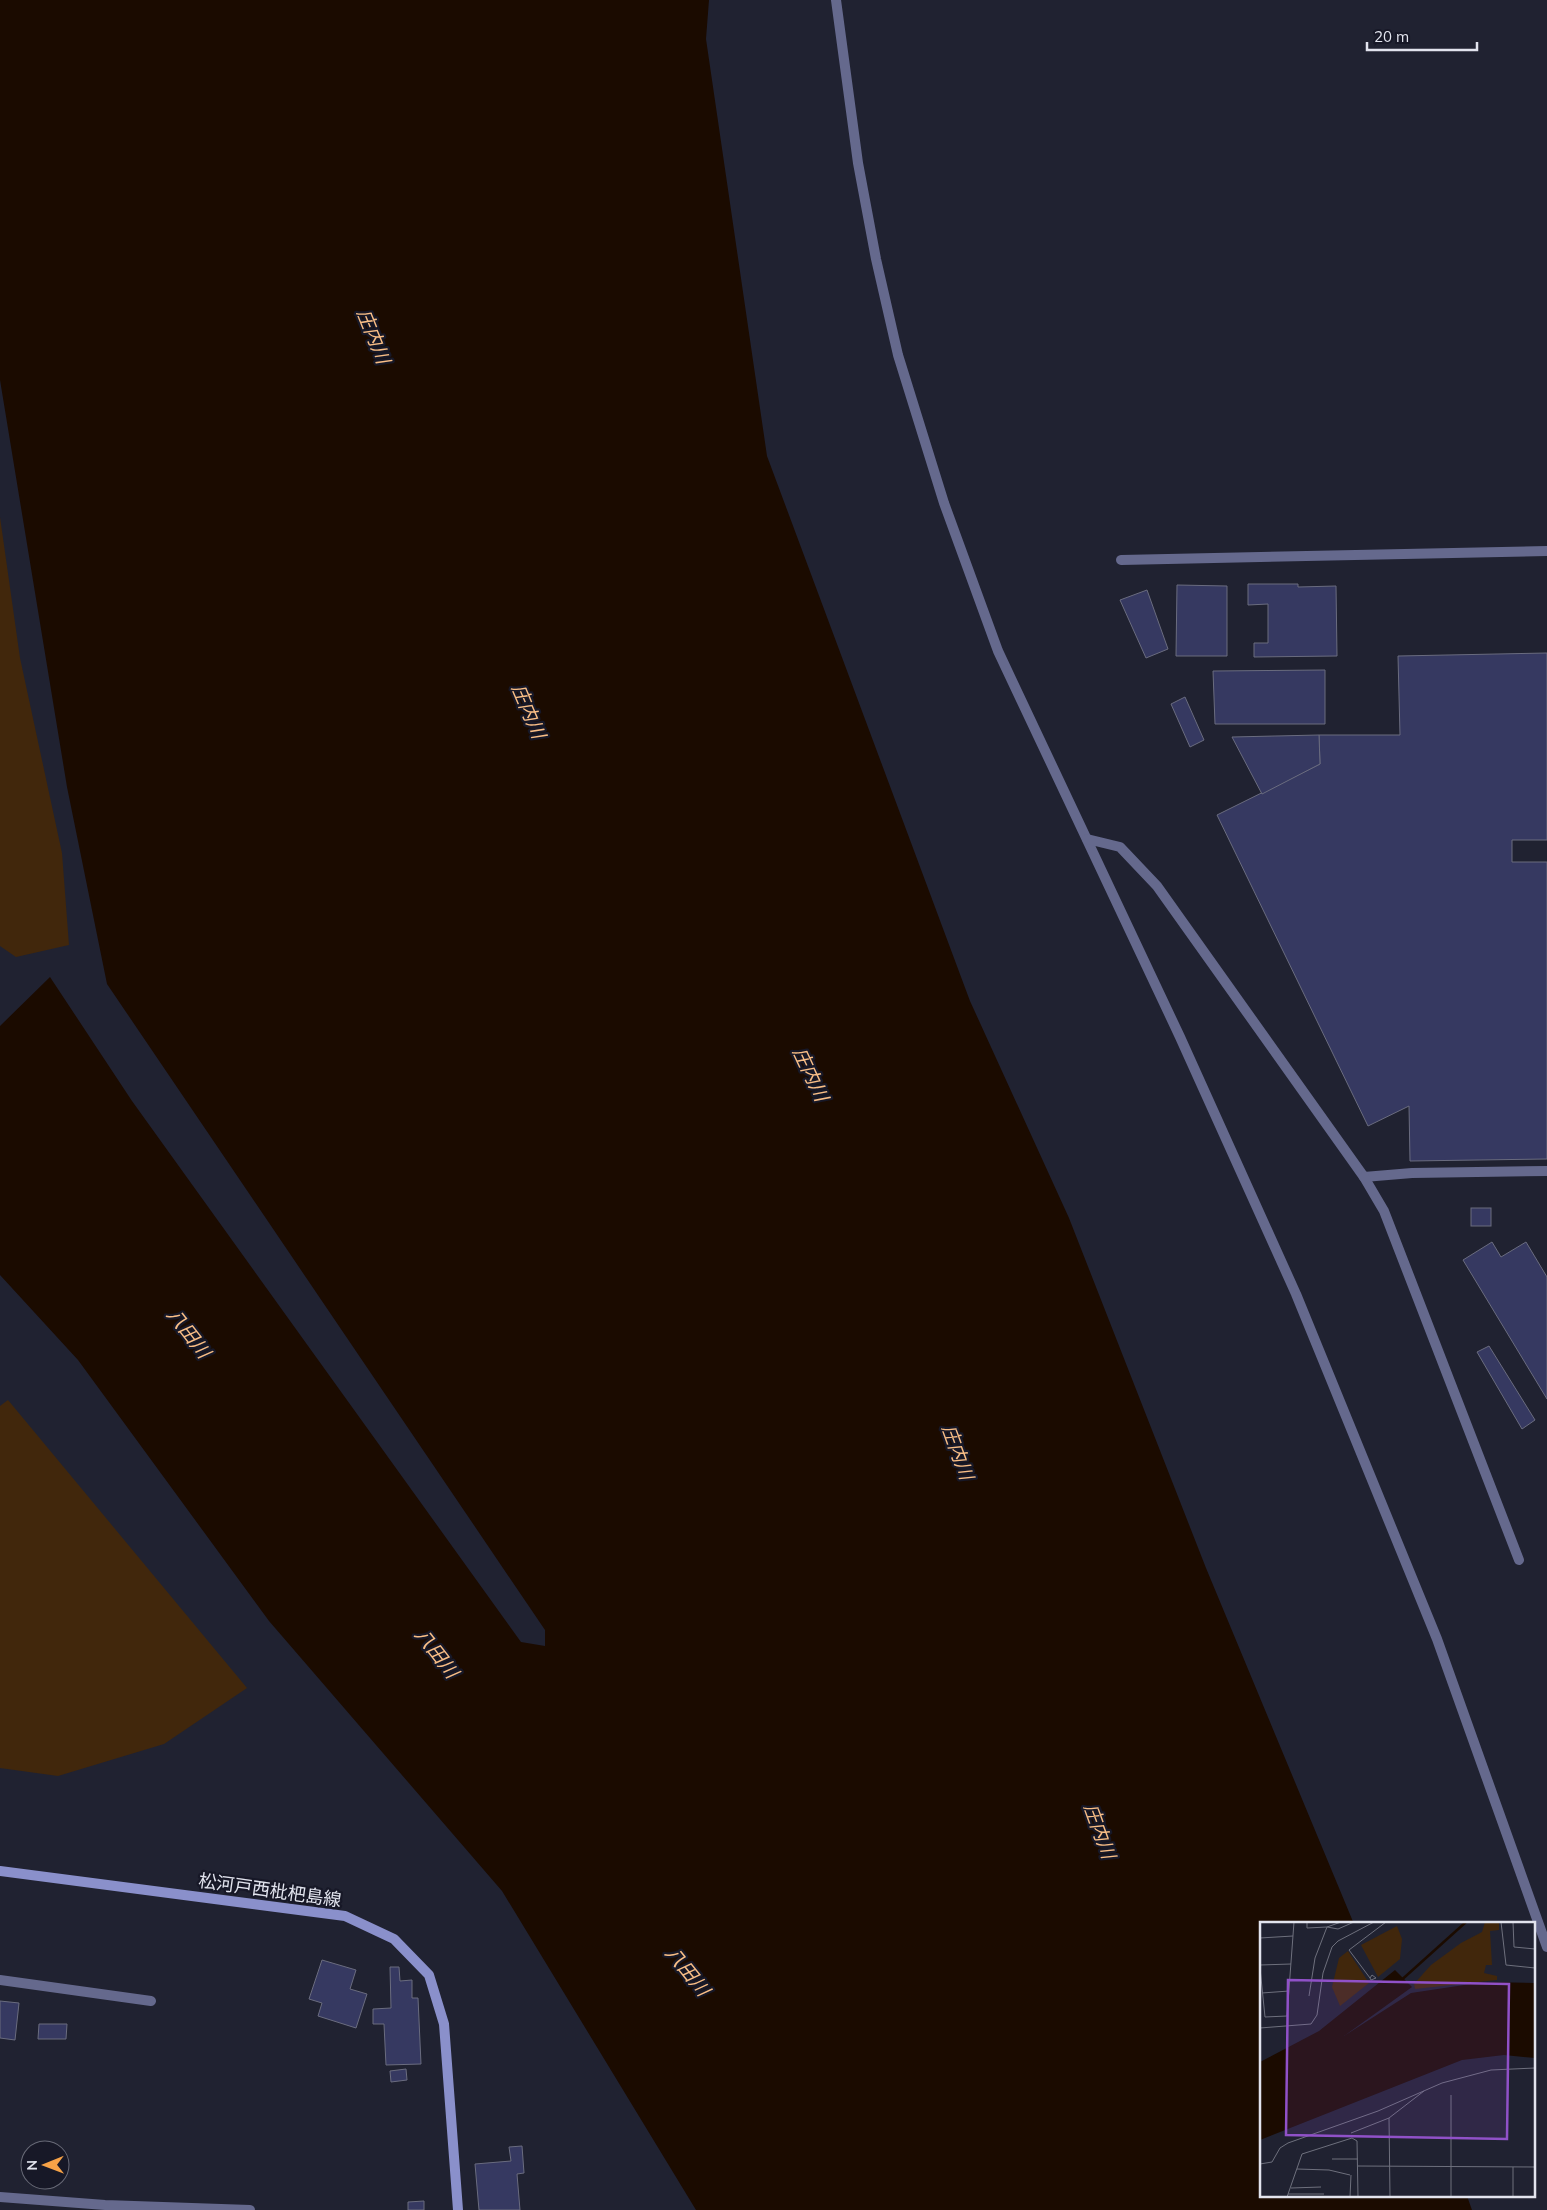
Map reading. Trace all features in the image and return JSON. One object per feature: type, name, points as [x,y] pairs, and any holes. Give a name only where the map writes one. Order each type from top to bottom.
[{"type":"main road","name":"松河戸西枇杷島線","points":[[0,1871],[345,1916],[394,1939],[429,1975],[444,2024],[458,2210]]},
{"type":"street","points":[[836,0],[858,163],[876,259],[898,355],[944,503],[998,651],[1180,1037],[1296,1294],[1437,1639],[1547,1947]]},
{"type":"street","points":[[1121,560],[1547,551]]},
{"type":"street","points":[[1087,839],[1120,847],[1157,886],[1364,1177],[1384,1210],[1519,1560]]},
{"type":"street","points":[[1364,1177],[1547,1171]]},
{"type":"street","points":[[0,1980],[151,2001]]},
{"type":"street","points":[[0,2197],[105,2208],[250,2210]]},
{"type":"shaded area","points":[[0,517],[20,658],[62,853],[69,945],[16,957],[0,946]]},
{"type":"shaded area","points":[[8,1400],[247,1688],[164,1744],[58,1776],[0,1768],[0,1406]]},
{"type":"water","points":[[0,0],[709,0],[706,39],[767,456],[970,1001],[1069,1218],[1206,1568],[1353,1922],[1260,1922],[1260,2198],[1468,2198],[1472,2210],[696,2210],[502,1891],[269,1621],[78,1360],[0,1275],[0,1026],[50,977],[132,1101],[521,1642],[545,1646],[545,1630],[107,984],[67,787],[0,380]]},
{"type":"building","points":[[1248,584],[1298,584],[1298,587],[1336,586],[1337,656],[1254,657],[1254,643],[1268,643],[1268,604],[1248,605]]},
{"type":"building","points":[[1177,585],[1227,586],[1227,656],[1176,656]]},
{"type":"building","points":[[1147,590],[1168,649],[1146,658],[1120,600]]},
{"type":"building","points":[[1547,653],[1547,840],[1512,840],[1512,862],[1547,862],[1547,1159],[1410,1161],[1409,1106],[1368,1126],[1217,815],[1320,764],[1319,735],[1400,735],[1398,656]]},
{"type":"building","points":[[1325,670],[1325,724],[1215,724],[1213,671]]},
{"type":"building","points":[[1185,697],[1204,740],[1190,747],[1171,704]]},
{"type":"building","points":[[1319,735],[1320,764],[1262,794],[1232,737]]},
{"type":"building","points":[[1471,1208],[1491,1208],[1491,1226],[1471,1226]]},
{"type":"building","points":[[1492,1242],[1501,1257],[1526,1242],[1547,1277],[1547,1399],[1463,1260]]},
{"type":"building","points":[[1489,1346],[1535,1420],[1522,1429],[1477,1352]]},
{"type":"building","points":[[322,1960],[356,1970],[350,1989],[367,1994],[356,2028],[318,2016],[322,2003],[309,1999]]},
{"type":"building","points":[[390,1967],[399,1967],[400,1981],[412,1980],[412,1998],[418,1998],[421,2064],[386,2065],[384,2024],[373,2024],[373,2009],[391,2008]]},
{"type":"building","points":[[0,2001],[19,2003],[15,2040],[0,2038]]},
{"type":"building","points":[[39,2024],[67,2024],[66,2039],[38,2039]]},
{"type":"building","points":[[406,2069],[407,2080],[391,2082],[390,2071]]},
{"type":"building","points":[[522,2146],[524,2173],[517,2174],[520,2210],[479,2210],[475,2164],[511,2161],[509,2147]]},
{"type":"building","points":[[424,2201],[424,2210],[408,2210],[408,2202]]},
{"type":"water label","name":"庄内川","points":[[374,336]]},
{"type":"water label","name":"庄内川","points":[[529,711]]},
{"type":"water label","name":"庄内川","points":[[811,1074]]},
{"type":"water label","name":"八田川","points":[[189,1333]]},
{"type":"water label","name":"庄内川","points":[[958,1452]]},
{"type":"water label","name":"八田川","points":[[437,1653]]},
{"type":"water label","name":"庄内川","points":[[1100,1831]]},
{"type":"water label","name":"八田川","points":[[688,1971]]}]
